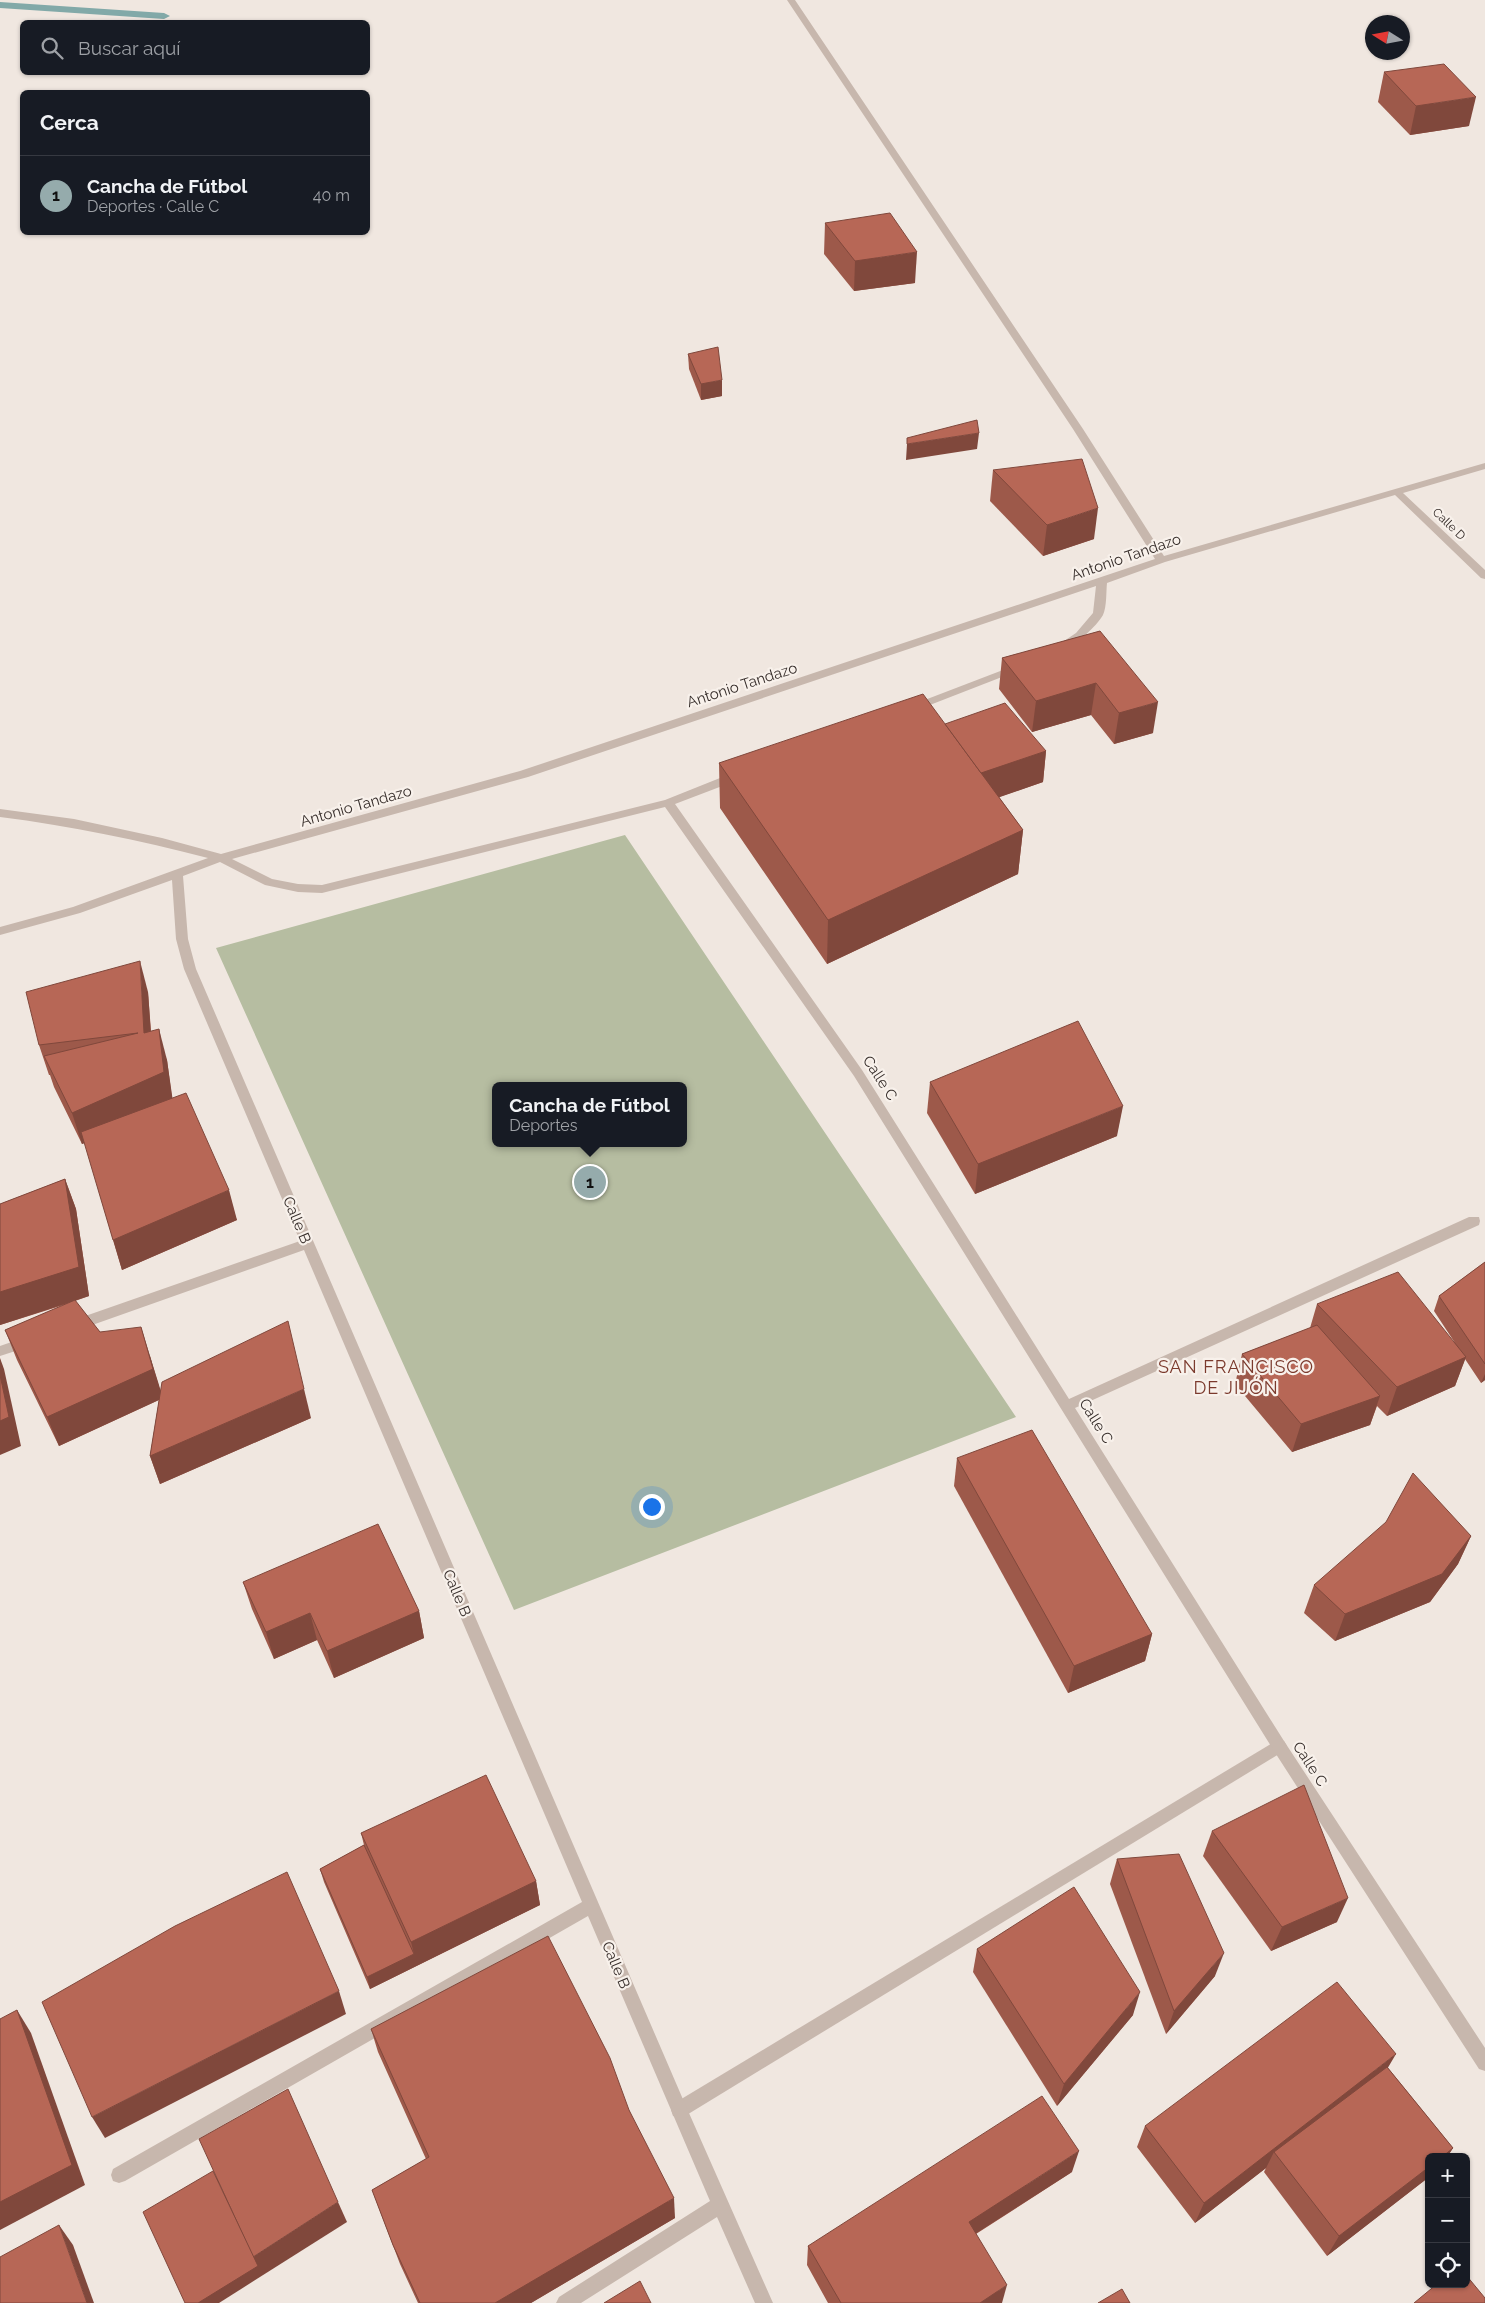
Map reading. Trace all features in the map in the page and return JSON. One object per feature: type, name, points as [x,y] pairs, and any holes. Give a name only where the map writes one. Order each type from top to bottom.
[{"type":"street","points":[[791,0],[1078,429],[1161,560]]},
{"type":"street","name":"Antonio Tandazo","points":[[0,932],[76,910],[221,858],[524,774],[1102,582],[1161,560],[1485,466]]},
{"type":"street","name":"Calle D","points":[[1396,491],[1485,576]]},
{"type":"street","points":[[1051,653],[1080,635],[1098,614],[1102,582]]},
{"type":"street","points":[[900,713],[1027,663]]},
{"type":"street","points":[[0,812],[74,823],[162,842],[221,858],[269,882],[298,888],[322,889],[350,884],[668,803],[743,774]]},
{"type":"street","name":"Calle C","points":[[668,803],[858,1073],[1279,1746],[1485,2064]]},
{"type":"street","name":"Calle B","points":[[177,874],[182,939],[190,969],[720,2206],[764,2303]]},
{"type":"street","points":[[1067,1406],[1474,1221]]},
{"type":"street","points":[[65,1328],[307,1244]]},
{"type":"street","points":[[0,1351],[37,1338]]},
{"type":"street","points":[[679,2110],[1279,1746]]},
{"type":"street","points":[[119,2175],[591,1906]]},
{"type":"street","points":[[565,2303],[720,2206]]},
{"type":"green space","points":[[625,835],[1016,1417],[514,1610],[216,948]]},
{"type":"building","points":[[1444,64],[1476,97],[1416,106],[1384,72]]},
{"type":"building","points":[[890,213],[917,252],[855,261],[825,223]]},
{"type":"building","points":[[718,347],[722,380],[701,384],[688,354]]},
{"type":"building","points":[[977,420],[979,433],[907,444],[907,438]]},
{"type":"building","points":[[1082,459],[1098,508],[1047,525],[993,470]]},
{"type":"building","points":[[1100,631],[1158,702],[1119,713],[1096,683],[1036,701],[1002,658]]},
{"type":"building","points":[[923,694],[1023,830],[828,920],[719,763]]},
{"type":"building","points":[[1005,703],[1046,751],[981,773],[945,724]]},
{"type":"building","points":[[140,961],[144,1033],[159,1029],[164,1072],[72,1113],[44,1056],[138,1033],[39,1045],[26,992]]},
{"type":"building","points":[[1078,1021],[1123,1106],[978,1164],[930,1082]]},
{"type":"building","points":[[186,1093],[229,1190],[113,1240],[81,1132]]},
{"type":"building","points":[[65,1179],[79,1267],[0,1292],[0,1204]]},
{"type":"building","points":[[1485,1262],[1485,1364],[1439,1296]]},
{"type":"building","points":[[1398,1272],[1466,1357],[1397,1387],[1317,1304]]},
{"type":"building","points":[[75,1300],[100,1332],[141,1327],[153,1369],[47,1417],[5,1330]]},
{"type":"building","points":[[288,1321],[304,1389],[150,1456],[162,1382]]},
{"type":"building","points":[[1317,1325],[1380,1396],[1301,1424],[1242,1354]]},
{"type":"building","points":[[0,1375],[9,1417],[0,1421]]},
{"type":"building","points":[[1032,1430],[1152,1634],[1074,1666],[957,1458]]},
{"type":"building","points":[[1413,1473],[1471,1536],[1442,1574],[1345,1614],[1314,1585],[1386,1522]]},
{"type":"building","points":[[378,1524],[419,1611],[327,1651],[310,1613],[266,1632],[243,1582]]},
{"type":"building","points":[[486,1775],[536,1881],[411,1942],[361,1833]]},
{"type":"building","points":[[1304,1785],[1348,1898],[1282,1927],[1212,1831]]},
{"type":"building","points":[[364,1845],[414,1954],[367,1977],[320,1869]]},
{"type":"building","points":[[1179,1854],[1224,1953],[1174,2011],[1117,1859]]},
{"type":"building","points":[[287,1872],[339,1991],[92,2117],[42,2002],[175,1926]]},
{"type":"building","points":[[1074,1887],[1140,1992],[1064,2084],[977,1949]]},
{"type":"building","points":[[548,1936],[610,2058],[629,2110],[674,2198],[495,2303],[420,2303],[393,2245],[372,2190],[429,2157],[371,2029]]},
{"type":"building","points":[[1337,1982],[1396,2054],[1204,2203],[1145,2126]]},
{"type":"building","points":[[17,2010],[72,2165],[0,2202],[0,2019]]},
{"type":"building","points":[[1387,2067],[1453,2148],[1447,2153],[1425,2153],[1425,2170],[1339,2236],[1274,2152]]},
{"type":"building","points":[[288,2089],[338,2202],[253,2257],[199,2139]]},
{"type":"building","points":[[1042,2096],[1079,2151],[969,2222],[1007,2285],[980,2303],[841,2303],[808,2246]]},
{"type":"building","points":[[213,2171],[258,2266],[198,2303],[185,2303],[143,2212]]},
{"type":"building","points":[[59,2225],[87,2303],[0,2303],[0,2257]]},
{"type":"building","points":[[1470,2280],[1485,2298],[1485,2303],[1414,2303],[1432,2288],[1470,2288]]},
{"type":"building","points":[[640,2281],[651,2303],[604,2303]]},
{"type":"building","points":[[1122,2289],[1130,2303],[1098,2303]]},
{"type":"waterway","points":[[0,5],[164,16]]},
{"type":"place","name":"Cancha de Fútbol","points":[[590,1182]]},
{"type":"district","name":"SAN FRANCISCO DE JIJÓN","points":[[1236,1376]]}]
